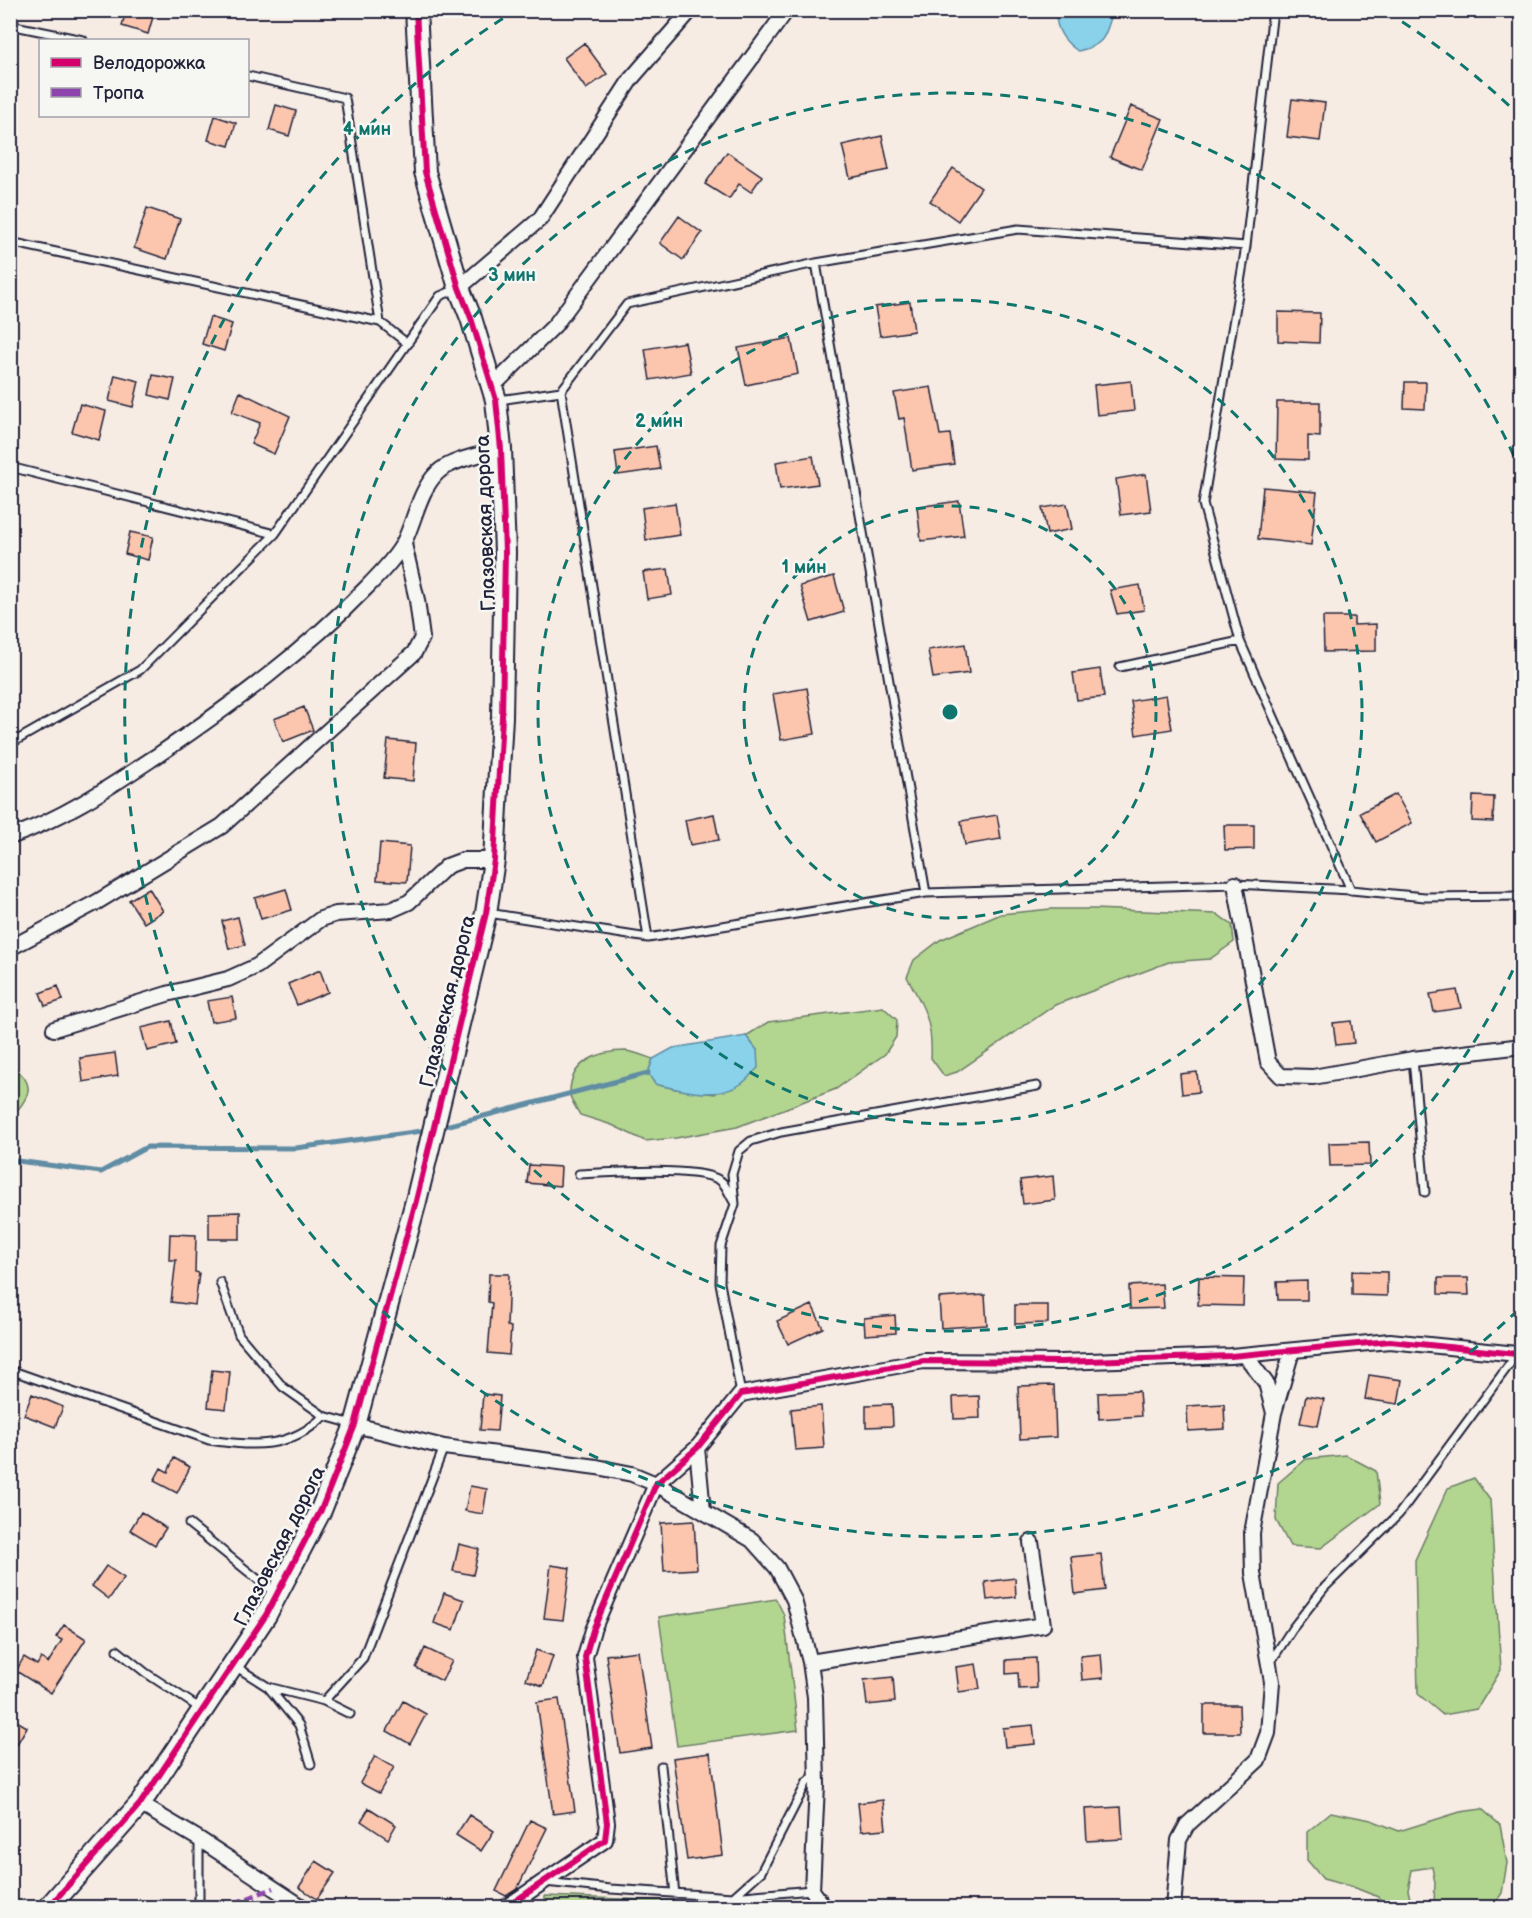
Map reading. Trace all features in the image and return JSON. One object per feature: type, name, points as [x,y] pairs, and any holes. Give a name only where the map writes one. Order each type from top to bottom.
[{"type":"street","name":"Глазовская дорога","points":[[48,1908],[140,1804],[204,1711],[266,1615],[321,1509],[355,1425],[416,1201],[486,913],[494,860],[502,717],[505,563],[501,449],[494,394],[471,318],[459,288],[425,172],[416,10]]},
{"type":"street","points":[[459,288],[540,219],[631,80],[691,10]]},
{"type":"street","points":[[494,394],[555,325],[787,10]]},
{"type":"street","points":[[10,837],[66,812],[134,771],[229,707],[320,632],[368,586],[404,544],[427,487],[438,471],[453,463],[501,449]]},
{"type":"street","points":[[10,948],[97,902],[222,826],[414,653],[422,638],[417,600],[404,544]]},
{"type":"street","points":[[54,1029],[167,994],[228,979],[256,966],[321,919],[336,914],[391,910],[409,902],[447,866],[463,860],[494,860]]},
{"type":"street","points":[[1235,884],[1268,1062],[1281,1077],[1314,1077],[1413,1059],[1521,1046]]},
{"type":"street","points":[[505,1908],[605,1840],[607,1823],[585,1657],[593,1630],[656,1484],[697,1448],[741,1394],[924,1361],[1061,1362],[1245,1355],[1390,1341],[1519,1353]]},
{"type":"street","points":[[1173,1908],[1179,1840],[1186,1825],[1258,1760],[1268,1733],[1272,1682],[1253,1573],[1252,1533],[1274,1413],[1292,1351]]},
{"type":"street","points":[[1245,1355],[1266,1383],[1274,1413]]},
{"type":"street","points":[[355,1425],[444,1447],[597,1467],[632,1474],[656,1484],[752,1540],[777,1568],[794,1600],[810,1662],[815,1697],[816,1774],[812,1890],[825,1908]]},
{"type":"street","points":[[697,1448],[703,1511]]},
{"type":"street","points":[[810,1662],[1043,1625],[1030,1542]]},
{"type":"street","points":[[140,1804],[199,1839],[304,1908]]},
{"type":"lane","points":[[1273,10],[1246,246],[1203,504],[1240,641],[1351,890]]},
{"type":"lane","points":[[10,25],[78,39]]},
{"type":"lane","points":[[249,76],[345,98],[380,322]]},
{"type":"lane","points":[[648,938],[561,391],[627,304],[816,263],[1018,229],[1246,246]]},
{"type":"lane","points":[[10,242],[380,322],[408,344]]},
{"type":"lane","points":[[816,263],[926,893]]},
{"type":"lane","points":[[10,744],[140,670],[275,534],[440,296],[459,288]]},
{"type":"lane","points":[[494,394],[561,391]]},
{"type":"lane","points":[[10,467],[275,534]]},
{"type":"lane","points":[[1120,667],[1240,641]]},
{"type":"lane","points":[[486,913],[648,938],[926,893],[1235,884],[1351,890],[1425,897],[1521,896]]},
{"type":"lane","points":[[1413,1059],[1425,1192]]},
{"type":"lane","points":[[741,1394],[720,1283],[721,1246],[735,1204],[732,1174],[739,1151],[751,1142],[781,1132],[1037,1086]]},
{"type":"lane","points":[[579,1174],[683,1171],[704,1175],[721,1181],[735,1204]]},
{"type":"lane","points":[[220,1282],[239,1335],[283,1387],[324,1416],[355,1425]]},
{"type":"lane","points":[[1269,1664],[1292,1629],[1324,1588],[1398,1514],[1519,1353]]},
{"type":"lane","points":[[10,1370],[209,1440],[244,1445],[269,1445],[311,1429],[324,1416]]},
{"type":"lane","points":[[324,1701],[363,1658],[444,1447]]},
{"type":"lane","points":[[189,1524],[276,1594]]},
{"type":"lane","points":[[117,1650],[146,1673],[204,1711]]},
{"type":"lane","points":[[233,1665],[268,1687],[324,1701],[350,1714]]},
{"type":"lane","points":[[268,1687],[299,1725],[311,1764]]},
{"type":"lane","points":[[661,1766],[675,1894]]},
{"type":"lane","points":[[733,1897],[761,1872],[807,1782],[816,1774]]},
{"type":"lane","points":[[199,1839],[199,1908]]},
{"type":"lane","points":[[545,1882],[733,1897],[812,1890]]},
{"type":"green space","points":[[1051,909],[1217,914],[1232,925],[1234,942],[1210,959],[1169,962],[1055,1005],[957,1072],[944,1076],[931,1058],[929,1025],[907,977],[914,960],[940,940],[1001,914]]},
{"type":"green space","points":[[883,1007],[897,1020],[896,1037],[885,1054],[836,1089],[737,1127],[645,1141],[612,1125],[580,1115],[570,1096],[574,1074],[580,1066],[605,1053],[626,1051],[653,1059],[648,1073],[655,1084],[715,1094],[757,1050],[746,1036],[768,1022]]},
{"type":"green space","points":[[10,1064],[24,1077],[28,1090],[23,1103],[11,1117]]},
{"type":"green space","points":[[1346,1455],[1376,1471],[1380,1504],[1321,1548],[1290,1546],[1276,1520],[1278,1483],[1306,1459]]},
{"type":"green space","points":[[1474,1478],[1490,1500],[1501,1670],[1477,1709],[1443,1715],[1418,1694],[1415,1560],[1448,1488]]},
{"type":"green space","points":[[776,1599],[784,1615],[798,1730],[677,1746],[659,1617]]},
{"type":"green space","points":[[1482,1809],[1500,1825],[1507,1863],[1502,1893],[1493,1907],[1436,1907],[1432,1867],[1412,1870],[1408,1890],[1412,1907],[1387,1907],[1378,1897],[1323,1879],[1307,1860],[1307,1832],[1331,1812],[1371,1820],[1399,1831],[1460,1812]]},
{"type":"green space","points":[[545,1896],[789,1903],[798,1907],[545,1908]]},
{"type":"water","points":[[1056,10],[1113,11],[1103,38],[1094,46],[1078,51],[1061,34]]},
{"type":"water","points":[[746,1036],[757,1050],[758,1068],[743,1082],[731,1089],[710,1093],[687,1091],[655,1084],[648,1073],[653,1059],[673,1048]]},
{"type":"building","points":[[126,10],[155,10],[148,34],[122,26]]},
{"type":"building","points":[[584,43],[607,74],[586,89],[564,58]]},
{"type":"building","points":[[1292,99],[1325,103],[1320,141],[1287,137]]},
{"type":"building","points":[[276,105],[296,111],[289,136],[269,130]]},
{"type":"building","points":[[1131,106],[1163,119],[1142,170],[1110,157]]},
{"type":"building","points":[[215,117],[236,123],[229,146],[208,140]]},
{"type":"building","points":[[882,136],[889,170],[850,178],[842,145]]},
{"type":"building","points":[[727,152],[762,176],[751,192],[739,184],[729,199],[705,184]]},
{"type":"building","points":[[953,168],[981,188],[958,221],[930,201]]},
{"type":"building","points":[[147,208],[180,219],[167,259],[134,248]]},
{"type":"building","points":[[679,216],[702,233],[683,260],[660,243]]},
{"type":"building","points":[[910,302],[914,331],[880,336],[875,307]]},
{"type":"building","points":[[1278,312],[1320,313],[1319,343],[1278,341]]},
{"type":"building","points":[[210,317],[232,324],[224,351],[202,344]]},
{"type":"building","points":[[791,338],[798,374],[746,385],[738,348]]},
{"type":"building","points":[[685,342],[691,373],[650,380],[645,349]]},
{"type":"building","points":[[115,375],[139,381],[133,407],[109,401]]},
{"type":"building","points":[[153,375],[175,379],[170,400],[149,395]]},
{"type":"building","points":[[1131,381],[1134,411],[1097,415],[1094,385]]},
{"type":"building","points":[[1405,382],[1426,382],[1425,409],[1404,408]]},
{"type":"building","points":[[931,387],[940,435],[950,434],[954,464],[912,470],[904,418],[899,419],[894,393]]},
{"type":"building","points":[[240,392],[290,416],[274,454],[251,444],[260,423],[232,412]]},
{"type":"building","points":[[1277,402],[1320,402],[1320,437],[1308,436],[1308,460],[1276,459]]},
{"type":"building","points":[[80,404],[106,411],[99,440],[72,432]]},
{"type":"building","points":[[656,446],[660,469],[618,475],[615,452]]},
{"type":"building","points":[[813,456],[818,484],[780,489],[776,462]]},
{"type":"building","points":[[1146,474],[1151,511],[1121,515],[1116,479]]},
{"type":"building","points":[[1263,487],[1317,492],[1311,545],[1258,539]]},
{"type":"building","points":[[959,501],[964,536],[921,541],[917,507]]},
{"type":"building","points":[[675,503],[680,535],[646,540],[642,508]]},
{"type":"building","points":[[1067,504],[1072,529],[1047,534],[1042,508]]},
{"type":"building","points":[[130,532],[153,537],[148,560],[125,554]]},
{"type":"building","points":[[668,569],[672,595],[647,599],[643,572]]},
{"type":"building","points":[[834,576],[844,612],[811,622],[800,586]]},
{"type":"building","points":[[1140,585],[1144,610],[1117,614],[1110,590]]},
{"type":"building","points":[[1323,617],[1354,617],[1354,625],[1376,624],[1376,651],[1324,652]]},
{"type":"building","points":[[965,644],[969,673],[933,678],[928,650]]},
{"type":"building","points":[[1100,669],[1104,697],[1077,700],[1073,673]]},
{"type":"building","points":[[807,688],[815,734],[781,740],[773,694]]},
{"type":"building","points":[[1166,695],[1172,729],[1136,735],[1131,701]]},
{"type":"building","points":[[304,707],[313,730],[283,742],[274,719]]},
{"type":"building","points":[[388,740],[416,743],[413,781],[384,778]]},
{"type":"building","points":[[1396,794],[1412,823],[1376,842],[1360,813]]},
{"type":"building","points":[[1473,796],[1494,797],[1493,822],[1472,821]]},
{"type":"building","points":[[714,814],[719,840],[690,845],[685,820]]},
{"type":"building","points":[[997,815],[1001,839],[965,845],[961,821]]},
{"type":"building","points":[[1224,825],[1254,825],[1254,849],[1225,850]]},
{"type":"building","points":[[380,843],[410,846],[407,882],[377,880]]},
{"type":"building","points":[[149,888],[163,911],[144,923],[129,900]]},
{"type":"building","points":[[286,889],[292,910],[261,919],[255,898]]},
{"type":"building","points":[[238,917],[245,945],[229,949],[222,921]]},
{"type":"building","points":[[320,970],[328,992],[297,1005],[288,984]]},
{"type":"building","points":[[58,986],[63,1000],[45,1006],[40,993]]},
{"type":"building","points":[[1457,990],[1461,1008],[1434,1012],[1430,994]]},
{"type":"building","points":[[232,997],[236,1018],[211,1022],[207,1001]]},
{"type":"building","points":[[171,1021],[176,1044],[147,1051],[141,1028]]},
{"type":"building","points":[[1351,1021],[1354,1043],[1336,1045],[1333,1023]]},
{"type":"building","points":[[115,1053],[118,1076],[83,1082],[80,1058]]},
{"type":"building","points":[[1197,1072],[1199,1092],[1182,1094],[1180,1074]]},
{"type":"building","points":[[1369,1142],[1370,1165],[1330,1166],[1329,1143]]},
{"type":"building","points":[[529,1165],[561,1167],[560,1186],[527,1183]]},
{"type":"building","points":[[1053,1176],[1055,1200],[1023,1204],[1020,1180]]},
{"type":"building","points":[[240,1212],[240,1239],[209,1239],[209,1213]]},
{"type":"building","points":[[170,1234],[196,1235],[195,1272],[199,1273],[195,1305],[171,1302],[176,1260],[169,1260]]},
{"type":"building","points":[[1352,1271],[1387,1272],[1387,1296],[1352,1295]]},
{"type":"building","points":[[489,1274],[509,1274],[507,1326],[511,1327],[509,1355],[488,1353],[492,1303],[488,1302]]},
{"type":"building","points":[[1199,1277],[1244,1278],[1243,1306],[1198,1305]]},
{"type":"building","points":[[1438,1278],[1468,1278],[1469,1295],[1438,1294]]},
{"type":"building","points":[[1307,1281],[1307,1300],[1278,1300],[1277,1282]]},
{"type":"building","points":[[1162,1284],[1164,1308],[1130,1309],[1129,1286]]},
{"type":"building","points":[[985,1295],[987,1325],[941,1328],[939,1298]]},
{"type":"building","points":[[812,1305],[823,1328],[788,1344],[777,1321]]},
{"type":"building","points":[[1015,1305],[1048,1305],[1048,1323],[1015,1324]]},
{"type":"building","points":[[895,1315],[896,1333],[865,1335],[864,1318]]},
{"type":"building","points":[[212,1370],[230,1372],[226,1409],[208,1407]]},
{"type":"building","points":[[1369,1375],[1402,1380],[1398,1404],[1365,1399]]},
{"type":"building","points":[[1054,1385],[1056,1437],[1020,1439],[1018,1386]]},
{"type":"building","points":[[1139,1391],[1141,1416],[1099,1419],[1098,1393]]},
{"type":"building","points":[[32,1394],[63,1407],[55,1427],[24,1415]]},
{"type":"building","points":[[483,1394],[500,1396],[497,1431],[480,1430]]},
{"type":"building","points":[[979,1396],[980,1418],[954,1419],[953,1397]]},
{"type":"building","points":[[1306,1396],[1324,1399],[1318,1426],[1300,1423]]},
{"type":"building","points":[[892,1404],[893,1426],[866,1427],[866,1405]]},
{"type":"building","points":[[1224,1404],[1225,1429],[1188,1431],[1187,1406]]},
{"type":"building","points":[[821,1406],[824,1448],[795,1450],[791,1409]]},
{"type":"building","points":[[174,1458],[190,1467],[177,1493],[154,1481],[161,1468],[168,1472]]},
{"type":"building","points":[[470,1486],[487,1489],[483,1514],[465,1511]]},
{"type":"building","points":[[141,1512],[166,1528],[155,1545],[130,1530]]},
{"type":"building","points":[[694,1521],[697,1569],[664,1571],[661,1523]]},
{"type":"building","points":[[459,1544],[479,1549],[473,1575],[453,1571]]},
{"type":"building","points":[[1101,1554],[1105,1590],[1075,1594],[1071,1557]]},
{"type":"building","points":[[551,1565],[570,1568],[563,1620],[544,1618]]},
{"type":"building","points":[[106,1566],[124,1578],[109,1599],[92,1586]]},
{"type":"building","points":[[1015,1578],[1016,1597],[987,1600],[985,1582]]},
{"type":"building","points":[[444,1593],[464,1600],[454,1630],[434,1623]]},
{"type":"building","points":[[64,1625],[86,1639],[51,1693],[16,1671],[24,1657],[37,1665],[41,1658],[48,1663],[62,1640],[56,1637]]},
{"type":"building","points":[[425,1648],[452,1661],[442,1681],[416,1668]]},
{"type":"building","points":[[536,1650],[553,1656],[543,1686],[526,1680]]},
{"type":"building","points":[[638,1651],[652,1748],[620,1753],[606,1655]]},
{"type":"building","points":[[1101,1654],[1103,1678],[1082,1680],[1080,1656]]},
{"type":"building","points":[[1036,1658],[1037,1688],[1019,1689],[1018,1673],[1006,1674],[1006,1660]]},
{"type":"building","points":[[976,1664],[980,1689],[959,1692],[956,1667]]},
{"type":"building","points":[[893,1677],[895,1702],[867,1705],[864,1680]]},
{"type":"building","points":[[559,1699],[575,1811],[553,1814],[537,1702]]},
{"type":"building","points":[[403,1701],[426,1714],[410,1744],[387,1731]]},
{"type":"building","points":[[1204,1705],[1239,1705],[1240,1733],[1204,1733]]},
{"type":"building","points":[[10,1717],[27,1727],[10,1756]]},
{"type":"building","points":[[1033,1725],[1035,1744],[1005,1747],[1003,1728]]},
{"type":"building","points":[[710,1753],[723,1855],[687,1860],[673,1758]]},
{"type":"building","points":[[375,1756],[394,1767],[379,1793],[360,1783]]},
{"type":"building","points":[[883,1800],[886,1829],[861,1831],[858,1803]]},
{"type":"building","points":[[1121,1807],[1123,1839],[1087,1841],[1085,1809]]},
{"type":"building","points":[[369,1808],[396,1825],[388,1839],[361,1821]]},
{"type":"building","points":[[469,1815],[494,1831],[481,1851],[456,1835]]},
{"type":"building","points":[[530,1820],[547,1828],[517,1889],[506,1896],[496,1891]]},
{"type":"building","points":[[316,1861],[335,1873],[317,1899],[299,1887]]},
{"type":"waterway","points":[[438,1128],[648,1073]]},
{"type":"waterway","points":[[10,1160],[101,1172],[147,1147],[296,1148],[429,1130]]},
{"type":"marked path","points":[[222,1908],[274,1888]]},
{"type":"cycle path","points":[[48,1908],[140,1804],[266,1615],[321,1510],[355,1425],[416,1201],[486,913],[494,860],[502,717],[505,552],[501,449],[496,400],[471,318],[459,288],[425,172],[416,10]]},
{"type":"cycle path","points":[[505,1908],[605,1840],[607,1823],[585,1657],[593,1630],[656,1484],[697,1448],[741,1394],[924,1361],[1061,1362],[1231,1356],[1390,1341],[1517,1354],[1522,1352]]}]
